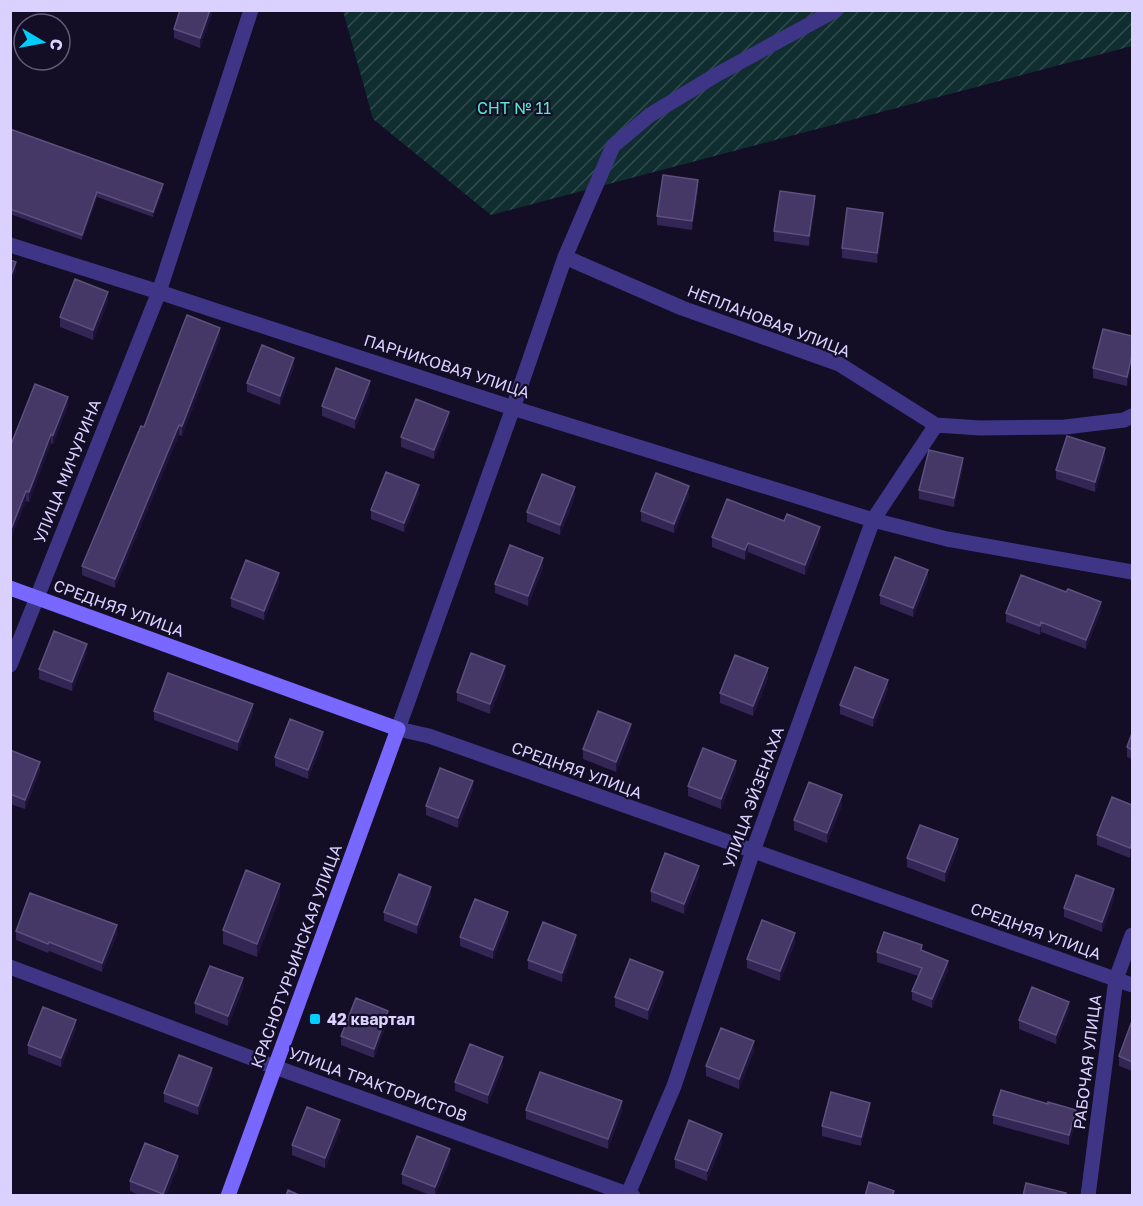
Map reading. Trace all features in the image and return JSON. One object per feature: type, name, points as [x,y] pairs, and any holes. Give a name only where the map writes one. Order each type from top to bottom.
[{"type":"main road","name":"СРЕДНЯЯ УЛИЦА","points":[[10,588],[398,729]]},
{"type":"main road","name":"КРАСНОТУРЬИНСКАЯ УЛИЦА","points":[[228,1196],[398,729]]},
{"type":"street","name":"УЛИЦА МИЧУРИНА","points":[[10,664],[159,292],[251,10]]},
{"type":"street","points":[[398,729],[565,257],[613,146],[650,116],[716,75],[836,10]]},
{"type":"street","name":"ПАРНИКОВАЯ УЛИЦА","points":[[10,245],[513,408],[873,520],[947,539],[1132,572]]},
{"type":"street","name":"НЕПЛАНОВАЯ УЛИЦА","points":[[565,257],[682,308],[839,364],[936,425],[980,428],[1065,427],[1124,420],[1132,416]]},
{"type":"street","name":"УЛИЦА ЭЙЗЕНАХА","points":[[631,1195],[674,1086],[753,851],[873,520],[936,425]]},
{"type":"street","name":"СРЕДНЯЯ УЛИЦА","points":[[398,729],[429,736],[1132,985]]},
{"type":"street","name":"РАБОЧАЯ УЛИЦА","points":[[1088,1196],[1116,979],[1132,935]]},
{"type":"street","name":"УЛИЦА ТРАКТОРИСТОВ","points":[[10,967],[275,1067],[631,1195]]},
{"type":"green space","name":"СНТ № 11","points":[[1132,10],[1132,46],[491,215],[373,119],[343,11]]},
{"type":"building","points":[[180,10],[210,10],[200,38],[174,29]]},
{"type":"building","points":[[10,129],[163,184],[153,212],[97,192],[82,235],[10,209]]},
{"type":"building","points":[[663,175],[698,180],[692,221],[657,216]]},
{"type":"building","points":[[780,191],[815,196],[809,236],[774,231]]},
{"type":"building","points":[[847,208],[883,213],[877,253],[842,248]]},
{"type":"building","points":[[10,260],[16,262],[10,278]]},
{"type":"building","points":[[75,279],[108,292],[93,330],[60,317]]},
{"type":"building","points":[[187,315],[220,328],[182,426],[179,425],[115,579],[82,566],[141,426],[144,427]]},
{"type":"building","points":[[1103,329],[1132,336],[1132,355],[1127,377],[1093,368]]},
{"type":"building","points":[[262,345],[294,358],[280,396],[247,383]]},
{"type":"building","points":[[336,368],[370,381],[355,419],[322,406]]},
{"type":"building","points":[[35,384],[68,397],[10,532],[10,441],[12,442]]},
{"type":"building","points":[[416,399],[449,412],[434,450],[401,437]]},
{"type":"building","points":[[1067,436],[1105,448],[1095,482],[1056,470]]},
{"type":"building","points":[[929,450],[963,458],[954,498],[919,490]]},
{"type":"building","points":[[386,472],[419,485],[404,523],[371,510]]},
{"type":"building","points":[[656,473],[689,486],[674,524],[641,511]]},
{"type":"building","points":[[542,474],[575,487],[560,525],[527,512]]},
{"type":"building","points":[[727,499],[784,521],[787,514],[820,527],[805,565],[748,543],[745,550],[712,537]]},
{"type":"building","points":[[510,545],[543,558],[528,596],[495,584]]},
{"type":"building","points":[[895,557],[928,570],[913,608],[880,595]]},
{"type":"building","points":[[246,560],[279,573],[264,611],[231,598]]},
{"type":"building","points":[[1021,575],[1101,602],[1086,640],[1041,622],[1040,626],[1006,613]]},
{"type":"building","points":[[54,631],[87,644],[72,682],[39,669]]},
{"type":"building","points":[[471,653],[505,666],[490,704],[457,692]]},
{"type":"building","points":[[735,655],[768,668],[753,706],[720,693]]},
{"type":"building","points":[[855,667],[888,680],[873,718],[840,705]]},
{"type":"building","points":[[168,673],[253,704],[238,742],[154,711]]},
{"type":"building","points":[[598,711],[631,724],[616,762],[583,749]]},
{"type":"building","points":[[290,719],[323,732],[308,770],[275,757]]},
{"type":"building","points":[[1132,733],[1132,750],[1127,747]]},
{"type":"building","points":[[703,748],[736,761],[721,799],[688,786]]},
{"type":"building","points":[[10,750],[40,762],[25,800],[10,794]]},
{"type":"building","points":[[440,768],[473,781],[458,818],[426,806]]},
{"type":"building","points":[[809,782],[842,795],[827,833],[794,820]]},
{"type":"building","points":[[1112,797],[1132,805],[1130,848],[1097,835]]},
{"type":"building","points":[[920,825],[958,839],[945,872],[907,858]]},
{"type":"building","points":[[665,853],[699,866],[684,904],[651,891]]},
{"type":"building","points":[[246,870],[280,884],[257,944],[223,930]]},
{"type":"building","points":[[399,874],[431,887],[417,925],[384,912]]},
{"type":"building","points":[[1076,875],[1114,889],[1102,922],[1064,908]]},
{"type":"building","points":[[30,893],[117,925],[102,963],[16,931]]},
{"type":"building","points":[[475,899],[508,912],[493,950],[460,937]]},
{"type":"building","points":[[762,920],[795,933],[780,971],[747,959]]},
{"type":"building","points":[[543,922],[576,935],[562,973],[528,960]]},
{"type":"building","points":[[884,932],[922,945],[921,950],[948,961],[932,999],[912,991],[922,968],[877,952]]},
{"type":"building","points":[[630,959],[663,972],[648,1010],[615,997]]},
{"type":"building","points":[[210,966],[243,978],[228,1016],[195,1003]]},
{"type":"building","points":[[1032,987],[1069,1002],[1056,1035],[1019,1020]]},
{"type":"building","points":[[356,998],[388,1011],[374,1049],[341,1036]]},
{"type":"building","points":[[43,1007],[76,1020],[61,1058],[28,1045]]},
{"type":"building","points":[[1132,1021],[1132,1062],[1119,1056]]},
{"type":"building","points":[[721,1028],[754,1041],[739,1079],[706,1066]]},
{"type":"building","points":[[470,1044],[503,1057],[488,1095],[455,1082]]},
{"type":"building","points":[[179,1055],[212,1068],[198,1106],[164,1093]]},
{"type":"building","points":[[540,1072],[622,1101],[608,1139],[526,1110]]},
{"type":"building","points":[[1001,1090],[1076,1110],[1069,1135],[993,1115]]},
{"type":"building","points":[[831,1092],[870,1103],[861,1137],[822,1126]]},
{"type":"building","points":[[307,1107],[340,1120],[325,1158],[292,1145]]},
{"type":"building","points":[[689,1120],[722,1134],[707,1171],[675,1159]]},
{"type":"building","points":[[417,1136],[450,1149],[435,1187],[402,1174]]},
{"type":"building","points":[[145,1143],[178,1156],[163,1194],[130,1181]]},
{"type":"building","points":[[869,1182],[894,1191],[892,1196],[865,1196]]},
{"type":"building","points":[[1026,1183],[1066,1193],[1065,1196],[1023,1196]]},
{"type":"building","points":[[288,1190],[301,1196],[286,1196]]},
{"type":"place","name":"42 квартал","points":[[315,1019]]}]
